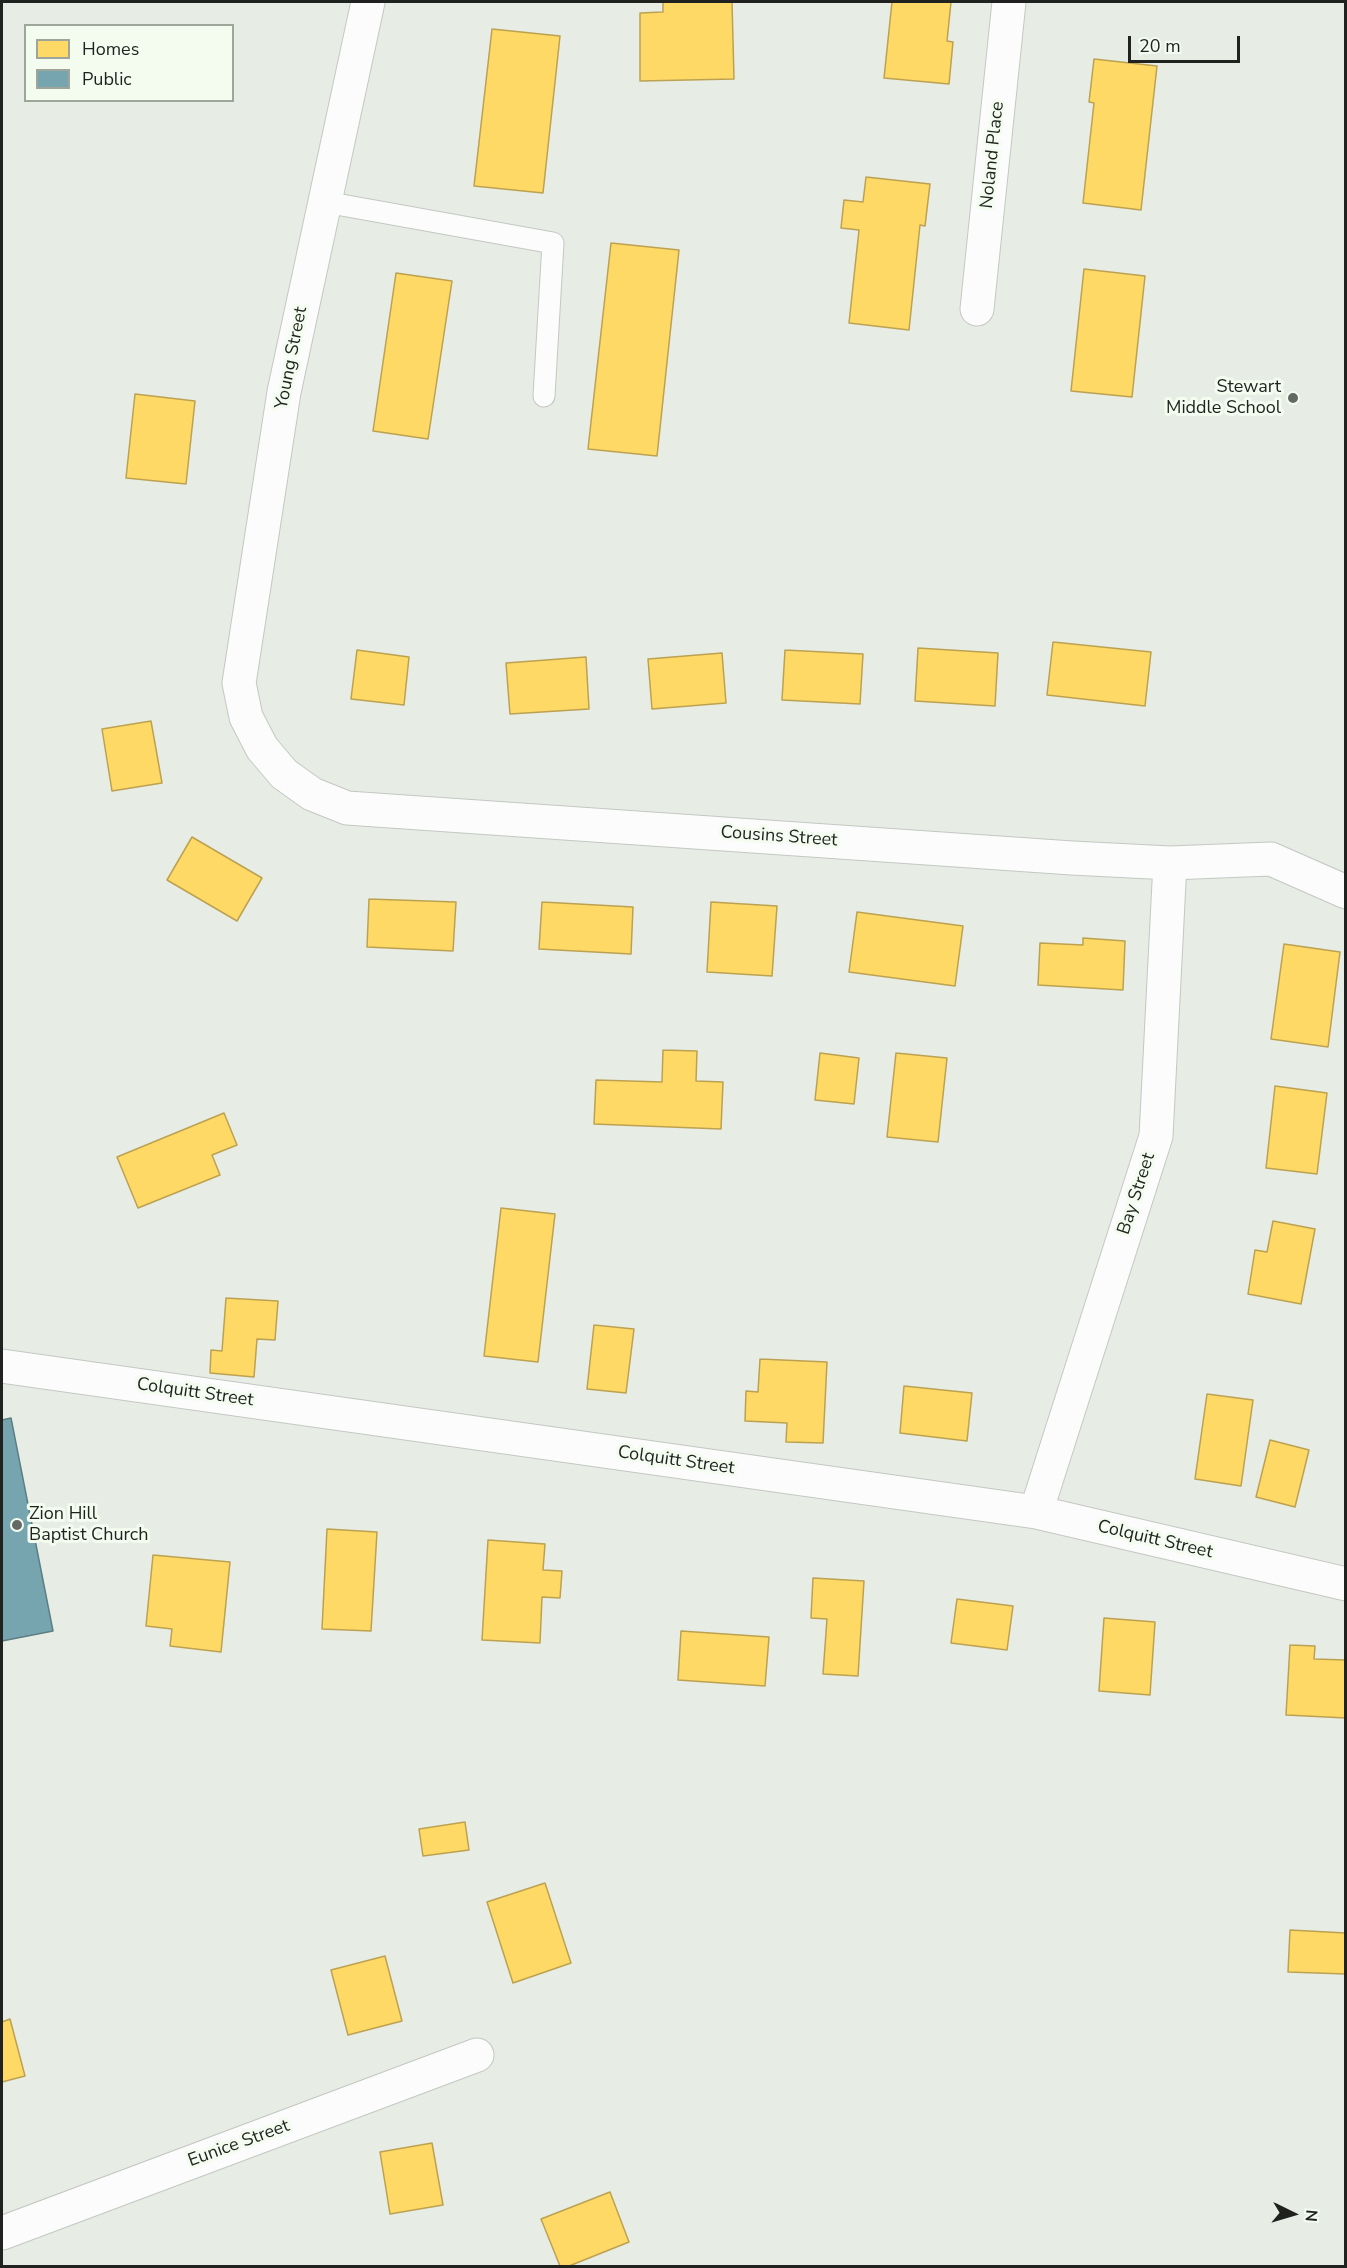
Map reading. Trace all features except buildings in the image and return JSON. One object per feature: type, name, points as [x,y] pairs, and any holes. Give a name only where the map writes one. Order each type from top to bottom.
[{"type":"street","name":"Young Street","points":[[246,717],[239,683],[284,392],[368,2]]},
{"type":"street","name":"Noland Place","points":[[976,309],[1009,2]]},
{"type":"street","name":"Cousins Street","points":[[246,717],[262,748],[284,774],[312,794],[347,808],[1170,863],[1270,859],[1346,892]]},
{"type":"street","name":"Bay Street","points":[[1036,1512],[1156,1136],[1170,863]]},
{"type":"street","name":"Colquitt Street","points":[[2,1366],[1036,1512],[1346,1584]]},
{"type":"street","name":"Eunice Street","points":[[2,2233],[477,2055]]},
{"type":"lane","points":[[325,202],[553,243],[544,396]]},
{"type":"place","name":"Stewart Middle School","points":[[1293,398]]},
{"type":"place","name":"Zion Hill Baptist Church","points":[[17,1525]]}]
